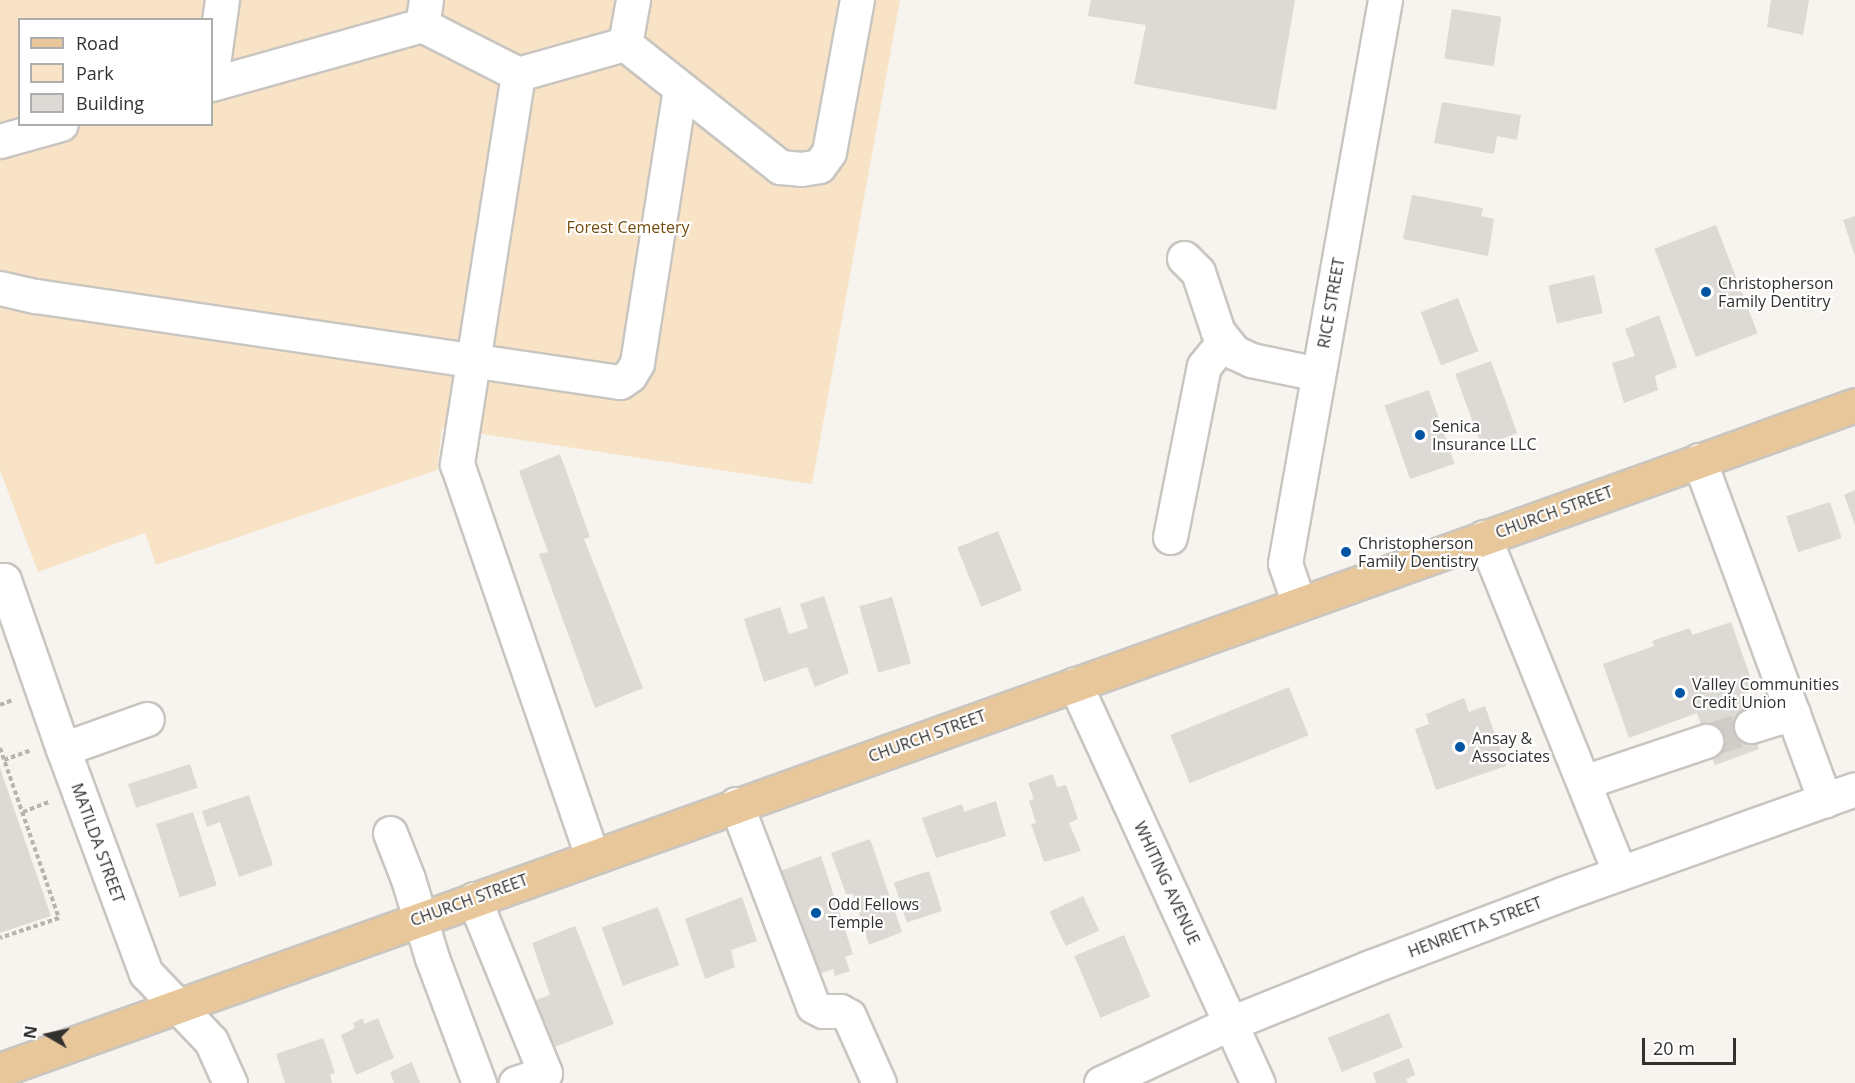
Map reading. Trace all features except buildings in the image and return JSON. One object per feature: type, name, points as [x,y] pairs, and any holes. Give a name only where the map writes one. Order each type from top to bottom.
[{"type":"main road","name":"CHURCH STREET","points":[[0,1070],[736,804],[1855,405]]},
{"type":"street","points":[[213,64],[222,0]]},
{"type":"street","points":[[625,44],[633,0]]},
{"type":"street","points":[[625,44],[780,167],[801,169],[819,166],[829,152],[857,0]]},
{"type":"street","name":"RICE STREET","points":[[1299,604],[1285,563],[1385,0]]},
{"type":"street","points":[[213,84],[424,12],[518,74],[625,44]]},
{"type":"street","points":[[518,74],[457,464],[592,856]]},
{"type":"street","points":[[0,288],[36,296],[620,382],[630,375],[637,363],[680,88]]},
{"type":"street","points":[[0,141],[53,126]]},
{"type":"street","points":[[1184,258],[1198,272],[1218,332],[1234,352],[1251,360],[1318,374]]},
{"type":"street","points":[[1170,537],[1204,366],[1224,341]]},
{"type":"street","points":[[1699,460],[1793,713],[1840,795]]},
{"type":"street","points":[[1484,537],[1620,873]]},
{"type":"street","name":"MATILDA STREET","points":[[2,581],[47,750],[146,973],[211,1041],[230,1083]]},
{"type":"street","name":"WHITING AVENUE","points":[[1076,684],[1258,1083]]},
{"type":"street","points":[[1751,726],[1793,713]]},
{"type":"street","points":[[47,750],[147,719]]},
{"type":"street","points":[[1584,782],[1707,741]]},
{"type":"street","name":"HENRIETTA STREET","points":[[1101,1083],[1232,1023],[1370,967],[1620,873],[1840,795]]},
{"type":"street","points":[[736,804],[813,1006],[823,1011],[840,1011],[849,1016],[879,1083]]},
{"type":"street","points":[[390,833],[408,879],[418,918],[479,1083]]},
{"type":"street","points":[[474,899],[545,1072],[516,1083]]},
{"type":"path","points":[[0,705],[13,700]]},
{"type":"path","points":[[0,747],[59,918],[0,938]]},
{"type":"path","points":[[4,760],[47,750]]},
{"type":"path","points":[[23,812],[50,802]]},
{"type":"green space","name":"Forest Cemetery","points":[[0,0],[900,0],[812,484],[442,428],[437,470],[156,565],[145,533],[38,572],[0,470]]},
{"type":"tunnel","points":[[1706,741],[1751,726]]},
{"type":"place","name":"Christopherson Family Dentitry","points":[[1706,292]]},
{"type":"place","name":"Senica Insurance LLC","points":[[1420,435]]},
{"type":"place","name":"Christopherson Family Dentistry","points":[[1346,552]]},
{"type":"place","name":"Valley Communities Credit Union","points":[[1680,693]]},
{"type":"place","name":"Ansay & Associates","points":[[1460,747]]},
{"type":"place","name":"Odd Fellows Temple","points":[[816,913]]}]
